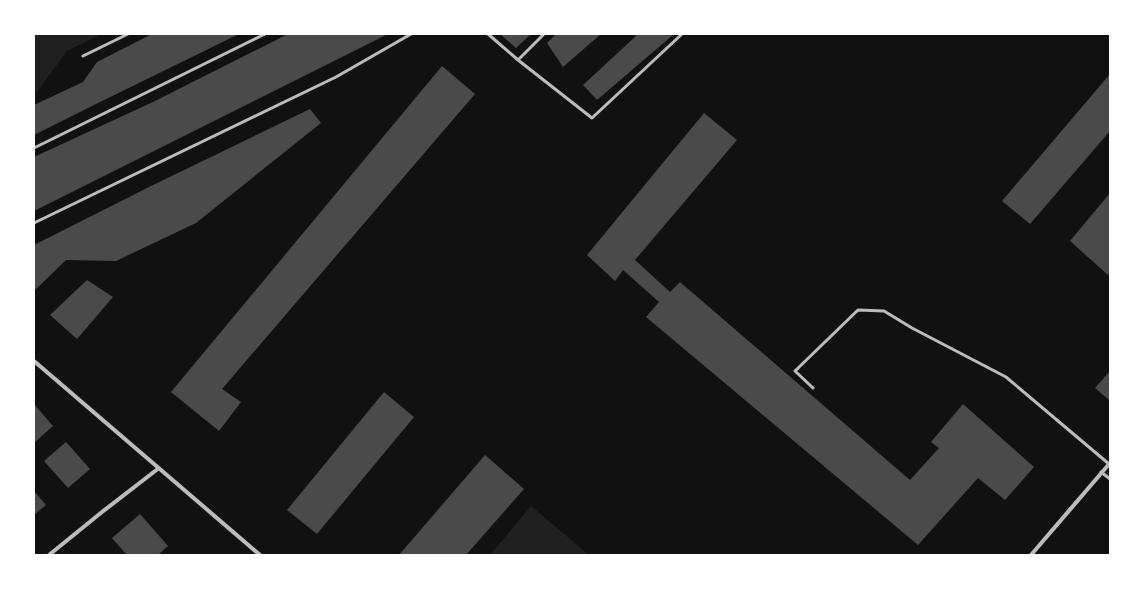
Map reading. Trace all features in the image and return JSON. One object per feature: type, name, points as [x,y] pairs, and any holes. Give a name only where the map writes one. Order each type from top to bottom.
[{"type":"street","points":[[34,361],[260,555]]},
{"type":"street","points":[[1031,555],[1109,463]]},
{"type":"street","points":[[49,555],[159,468]]},
{"type":"lane","points":[[82,56],[128,34]]},
{"type":"lane","points":[[34,148],[265,34]]},
{"type":"lane","points":[[34,223],[336,77],[411,34]]},
{"type":"lane","points":[[488,34],[518,60],[592,118],[682,34]]},
{"type":"lane","points":[[518,60],[544,34]]},
{"type":"lane","points":[[813,388],[795,371],[858,310],[884,311],[912,328],[1006,377],[1109,463]]},
{"type":"lane","points":[[1102,472],[1110,479]]},
{"type":"shaded area","points":[[34,34],[102,34],[67,51],[37,92],[34,93]]},
{"type":"shaded area","points":[[531,506],[589,555],[490,555]]},
{"type":"building","points":[[152,34],[239,34],[34,135],[34,105],[83,82],[97,62]]},
{"type":"building","points":[[288,34],[388,34],[34,211],[34,157],[155,101]]},
{"type":"building","points":[[500,34],[531,34],[516,48]]},
{"type":"building","points":[[556,34],[601,34],[563,67],[547,43]]},
{"type":"building","points":[[634,34],[674,34],[597,100],[583,85],[636,36]]},
{"type":"building","points":[[442,66],[475,94],[222,389],[241,402],[219,431],[171,392]]},
{"type":"building","points":[[1110,74],[1110,131],[1030,224],[1002,201]]},
{"type":"building","points":[[310,109],[321,123],[196,223],[116,261],[66,260],[34,291],[34,245],[151,186]]},
{"type":"building","points":[[704,113],[737,140],[635,260],[670,292],[680,282],[910,480],[939,448],[931,442],[963,404],[1034,467],[1005,500],[978,478],[918,545],[646,317],[659,302],[623,270],[615,281],[587,255]]},
{"type":"building","points":[[1110,193],[1110,273],[1108,275],[1070,241]]},
{"type":"building","points":[[87,280],[113,297],[77,339],[50,315]]},
{"type":"building","points":[[1110,371],[1110,401],[1095,388]]},
{"type":"building","points":[[384,392],[414,417],[317,534],[287,510]]},
{"type":"building","points":[[34,404],[53,426],[34,443]]},
{"type":"building","points":[[66,442],[90,469],[68,488],[44,461]]},
{"type":"building","points":[[485,455],[524,489],[466,555],[399,555]]},
{"type":"building","points":[[34,491],[46,505],[34,515]]},
{"type":"building","points":[[140,514],[168,546],[158,555],[127,555],[112,538]]}]
